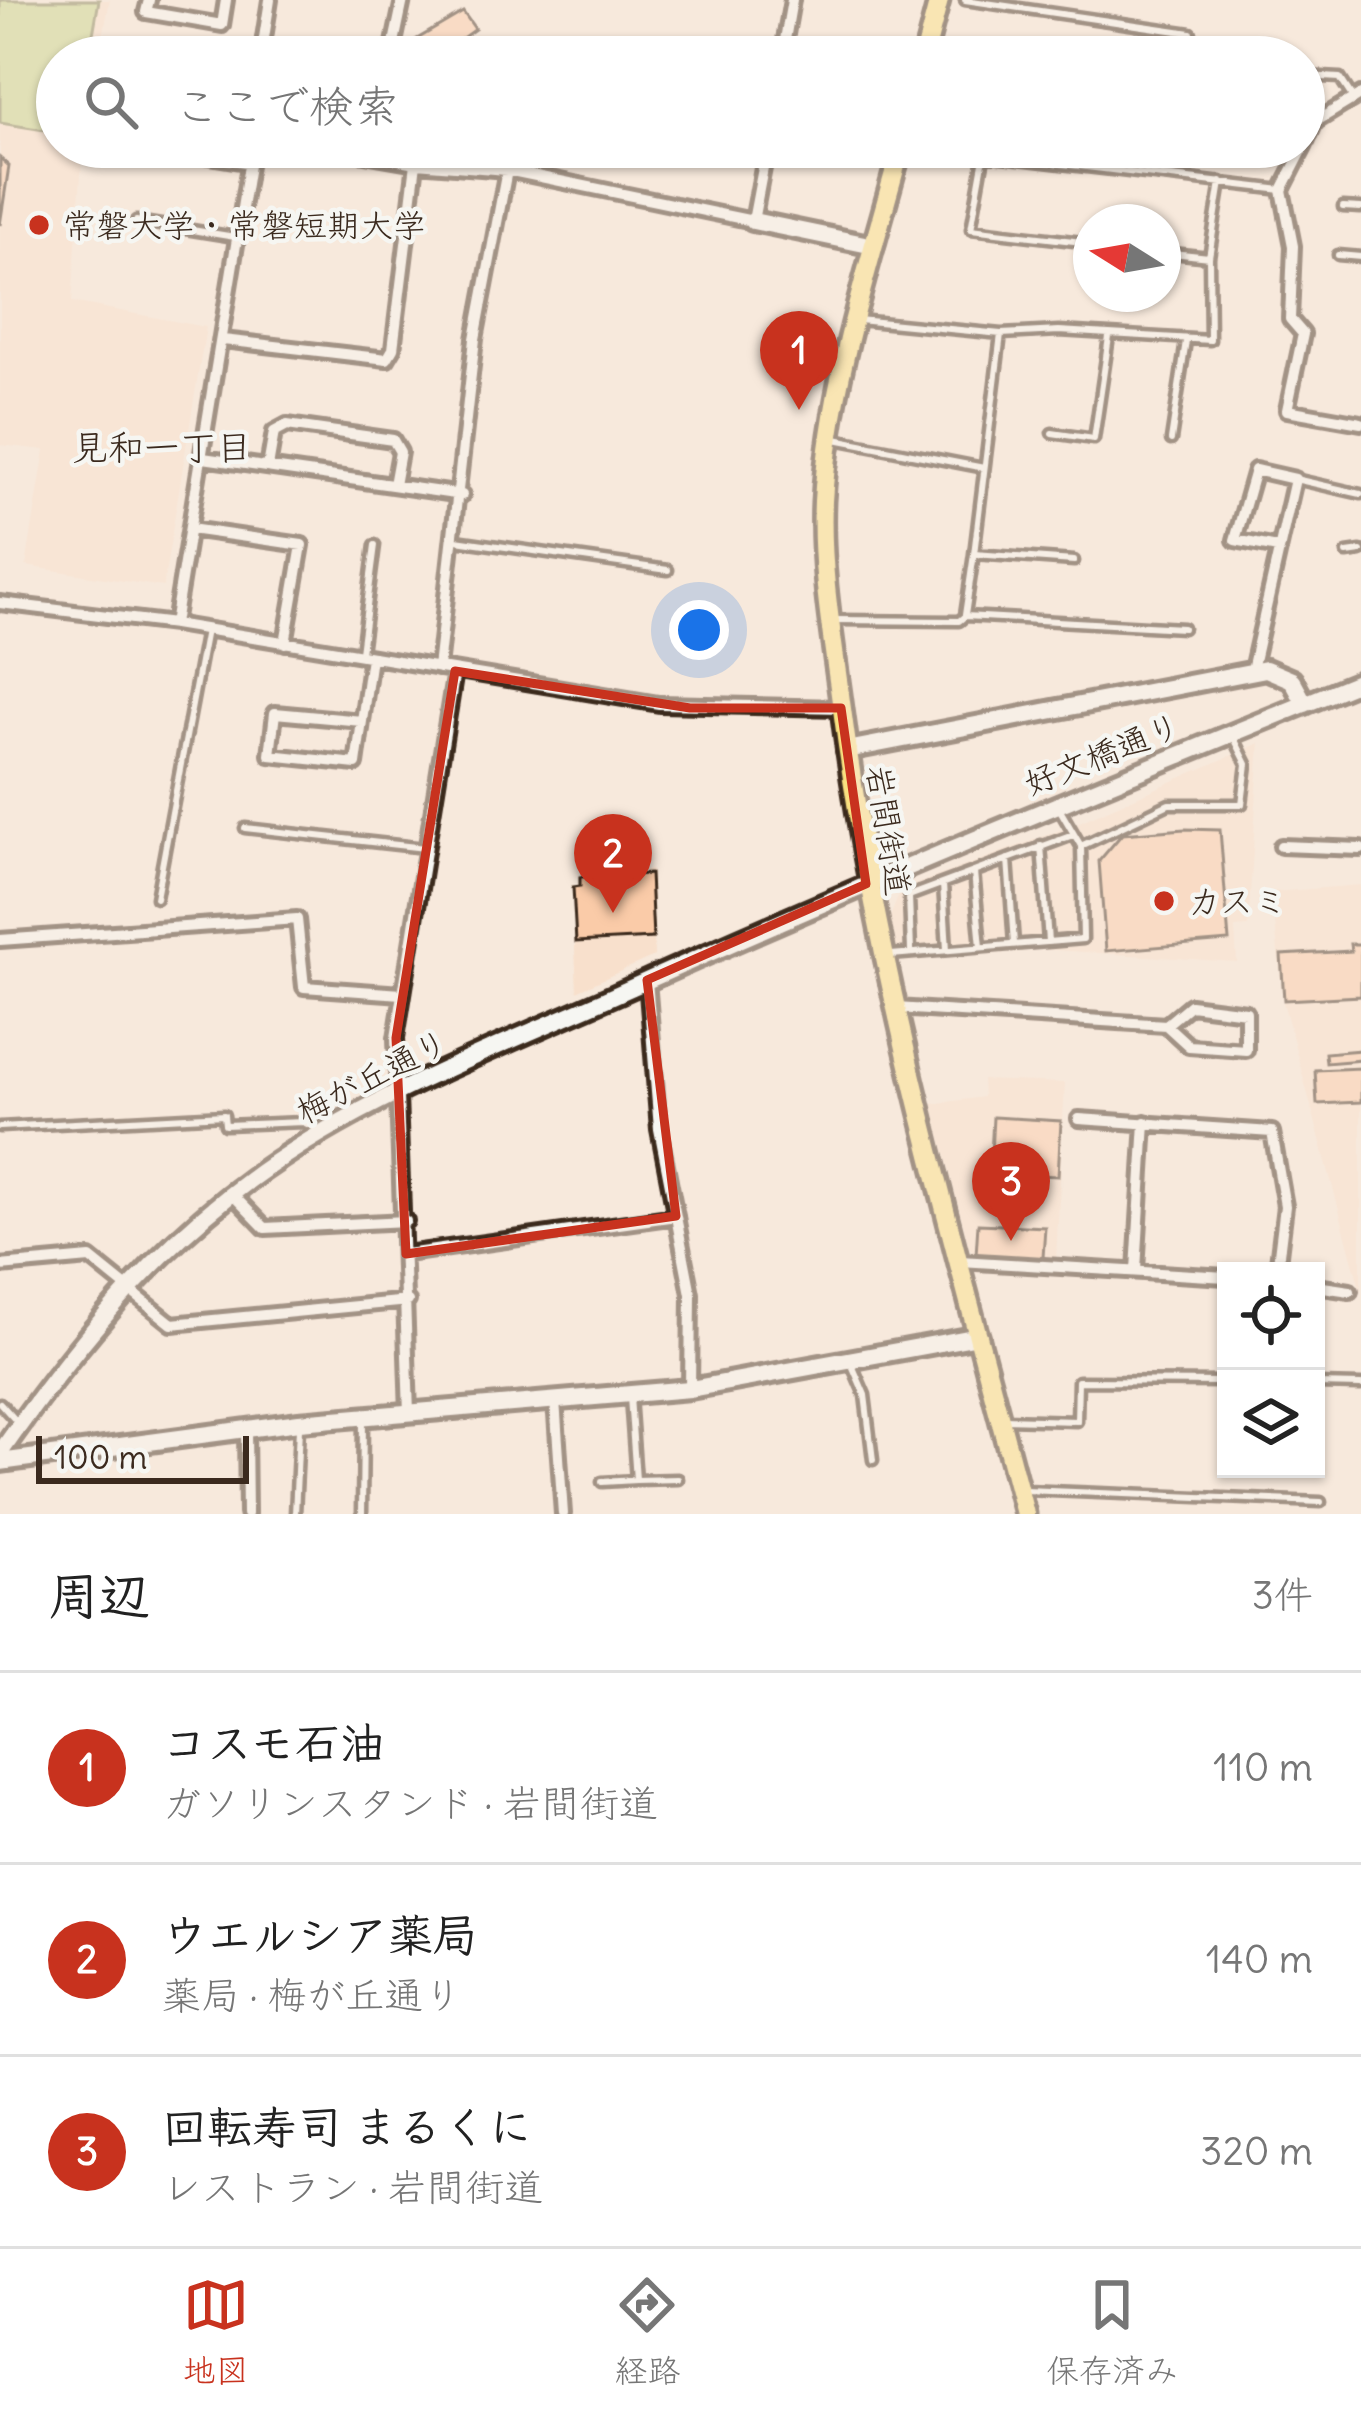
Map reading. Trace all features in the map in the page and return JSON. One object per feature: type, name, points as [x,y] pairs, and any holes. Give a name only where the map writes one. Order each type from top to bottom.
[{"type":"main road","points":[[930,36],[940,0]]},
{"type":"main road","name":"岩間街道","points":[[895,168],[855,319],[831,438],[823,519],[830,620],[866,884],[881,957],[1025,1514]]},
{"type":"street","points":[[149,0],[146,12],[221,25],[226,0]]},
{"type":"street","points":[[265,36],[271,0]]},
{"type":"street","points":[[395,36],[403,0]]},
{"type":"street","points":[[786,36],[792,0]]},
{"type":"street","points":[[1325,115],[1356,95]]},
{"type":"street","points":[[174,624],[249,168]]},
{"type":"street","points":[[223,340],[387,359],[393,349],[416,168]]},
{"type":"street","points":[[477,168],[507,170],[874,245]]},
{"type":"street","points":[[752,221],[763,168]]},
{"type":"street","points":[[1289,168],[1282,190],[1294,246],[1290,319],[1303,334],[1288,410],[1361,423]]},
{"type":"street","points":[[438,668],[462,495],[475,339],[507,170]]},
{"type":"street","points":[[268,467],[274,432],[286,425],[393,440],[400,452],[394,485]]},
{"type":"street","points":[[202,458],[462,495]]},
{"type":"street","points":[[1252,670],[1294,479],[1255,470],[1235,540],[1278,548]]},
{"type":"street","points":[[190,530],[302,545],[285,643]]},
{"type":"street","points":[[0,603],[174,624],[690,708],[842,708]]},
{"type":"street","points":[[362,721],[275,713],[270,755],[356,764],[362,721],[366,657]]},
{"type":"street","points":[[847,750],[1252,670],[1280,672],[1292,680],[1305,704]]},
{"type":"street","points":[[409,1413],[406,1221],[397,1093],[403,994],[454,671]]},
{"type":"street","name":"好文橋通り","points":[[866,884],[1361,681]]},
{"type":"street","points":[[1281,846],[1361,849]]},
{"type":"street","name":"梅が丘通り","points":[[0,1457],[72,1351],[127,1289],[232,1194],[321,1130],[866,884]]},
{"type":"street","points":[[0,940],[297,919],[304,987],[403,994]]},
{"type":"street","points":[[647,980],[659,1129],[691,1294],[689,1389]]},
{"type":"street","points":[[893,1008],[1166,1025],[1189,1046],[1246,1049],[1246,1012],[1190,1005],[1166,1025]]},
{"type":"street","points":[[1078,1119],[1272,1132],[1285,1206],[1278,1262]]},
{"type":"street","points":[[1136,1270],[1145,1122]]},
{"type":"street","points":[[232,1194],[265,1228],[406,1221]]},
{"type":"street","points":[[406,1254],[676,1216]]},
{"type":"street","points":[[0,1266],[90,1258],[172,1324],[408,1301]]},
{"type":"street","points":[[960,1262],[1217,1276]]},
{"type":"street","points":[[1325,1287],[1350,1291]]},
{"type":"street","points":[[0,1457],[299,1422],[689,1389],[979,1336]]},
{"type":"street","points":[[555,1400],[563,1514]]},
{"type":"street","points":[[247,1429],[247,1514]]},
{"type":"lane","points":[[965,0],[1192,36]]},
{"type":"lane","points":[[1325,77],[1340,78],[1356,95]]},
{"type":"lane","points":[[982,168],[971,229],[1073,241]]},
{"type":"lane","points":[[1088,168],[1282,190]]},
{"type":"lane","points":[[855,319],[1000,334],[1059,331],[1210,340],[1210,257],[1221,182]]},
{"type":"lane","points":[[1342,207],[1361,208]]},
{"type":"lane","points":[[136,221],[239,237]]},
{"type":"lane","points":[[1181,254],[1210,257]]},
{"type":"lane","points":[[1338,255],[1361,256]]},
{"type":"lane","points":[[830,620],[959,621],[965,616],[1000,334]]},
{"type":"lane","points":[[1052,433],[1094,440],[1109,337]]},
{"type":"lane","points":[[1171,440],[1186,340]]},
{"type":"lane","points":[[831,438],[984,468]]},
{"type":"lane","points":[[1294,479],[1361,494]]},
{"type":"lane","points":[[456,540],[668,570]]},
{"type":"lane","points":[[366,657],[375,545]]},
{"type":"lane","points":[[1347,553],[1361,550]]},
{"type":"lane","points":[[974,554],[1074,561]]},
{"type":"lane","points":[[965,616],[1184,628]]},
{"type":"lane","points":[[156,898],[206,630]]},
{"type":"lane","points":[[1081,846],[1169,804],[1242,804],[1247,764],[1232,733]]},
{"type":"lane","points":[[881,957],[1083,939],[1081,846],[1058,805]]},
{"type":"lane","points":[[245,828],[425,848]]},
{"type":"lane","points":[[911,951],[909,896],[1073,835]]},
{"type":"lane","points":[[1041,845],[1048,941]]},
{"type":"lane","points":[[1008,859],[1014,944]]},
{"type":"lane","points":[[974,872],[980,946]]},
{"type":"lane","points":[[943,884],[947,950]]},
{"type":"lane","points":[[0,1127],[224,1115],[224,1125],[303,1122],[321,1130]]},
{"type":"lane","points":[[851,1361],[866,1395],[873,1460]]},
{"type":"lane","points":[[1001,1419],[1077,1421],[1078,1381],[1217,1382]]},
{"type":"lane","points":[[1325,1384],[1361,1385]]},
{"type":"lane","points":[[630,1394],[636,1480]]},
{"type":"lane","points":[[0,1403],[20,1425]]},
{"type":"lane","points":[[362,1514],[363,1416]]},
{"type":"lane","points":[[296,1514],[299,1422]]},
{"type":"lane","points":[[602,1482],[679,1479]]},
{"type":"lane","points":[[1019,1490],[1321,1502]]},
{"type":"highlighted area","points":[[455,671],[690,708],[841,708],[866,884],[647,980],[676,1216],[406,1254],[396,1038]]},
{"type":"shaded area","name":"常磐大学・常磐短期大学","points":[[0,0],[110,0],[103,36],[36,36],[36,168],[82,168],[72,302],[206,327],[163,587],[26,566],[45,450],[0,445]]},
{"type":"shaded area","points":[[1260,743],[1248,927],[1235,928],[1237,962],[1023,948],[899,961],[889,919],[901,890],[1068,827]]},
{"type":"shaded area","points":[[652,870],[654,956],[577,991],[572,885],[579,885],[578,876]]},
{"type":"shaded area","points":[[1361,885],[1361,1292],[1283,1002],[1272,892]]},
{"type":"shaded area","points":[[982,1080],[1065,1083],[1056,1260],[976,1256],[969,1247],[932,1104],[983,1097]]},
{"type":"green space","points":[[0,0],[99,0],[93,36],[36,36],[36,129],[0,123]]},
{"type":"building","points":[[463,12],[475,29],[465,36],[422,36]]},
{"type":"building","points":[[0,158],[9,166],[0,225]]},
{"type":"building","name":"カスミ","points":[[1220,830],[1229,941],[1106,951],[1099,861],[1122,834]]},
{"type":"building","points":[[650,874],[653,938],[576,942],[573,887],[580,886],[580,877]]},
{"type":"building","points":[[1350,944],[1361,944],[1361,996],[1284,1000],[1281,955],[1351,951]]},
{"type":"building","points":[[1361,1050],[1361,1060],[1326,1063],[1325,1053]]},
{"type":"building","points":[[1361,1068],[1361,1102],[1317,1104],[1315,1070]]},
{"type":"building","points":[[993,1117],[1061,1121],[1058,1176],[990,1173]]},
{"type":"building","points":[[978,1224],[1045,1227],[1043,1258],[976,1255]]},
{"type":"place","name":"常磐大学・常磐短期大学","points":[[39,225]]},
{"type":"place","name":"コスモ石油","points":[[799,410]]},
{"type":"place","name":"カスミ","points":[[1164,901]]},
{"type":"place","name":"ウエルシア薬局","points":[[613,913]]},
{"type":"place","name":"回転寿司 まるくに","points":[[1011,1241]]},
{"type":"district","name":"見和一丁目","points":[[162,447]]}]
